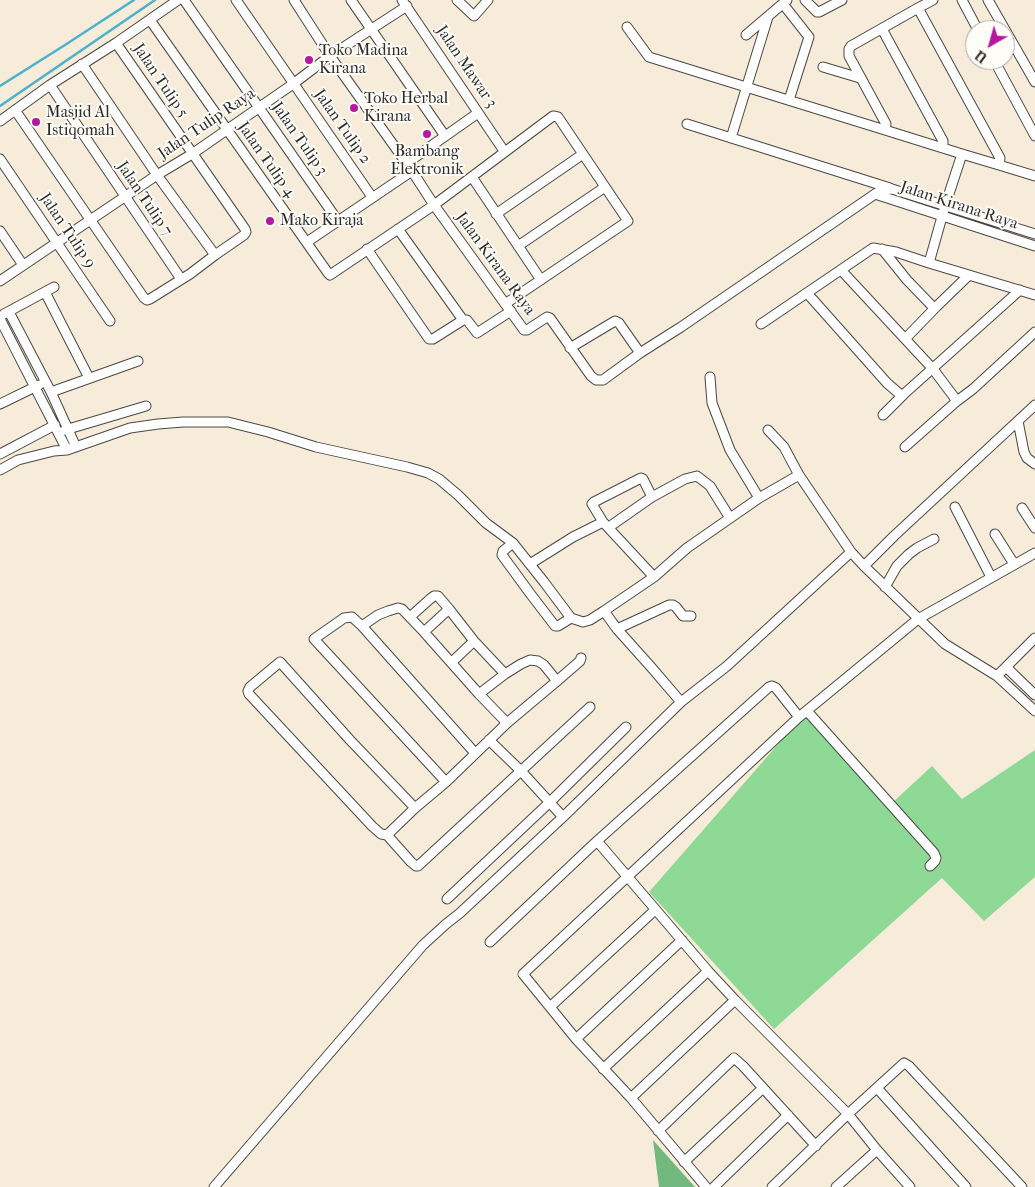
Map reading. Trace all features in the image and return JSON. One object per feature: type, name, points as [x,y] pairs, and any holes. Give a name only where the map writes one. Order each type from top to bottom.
[{"type":"street","points":[[0,121],[178,0]]},
{"type":"street","name":"Jalan Tulip 3","points":[[184,0],[338,221]]},
{"type":"street","name":"Jalan Tulip 2","points":[[236,0],[372,197]]},
{"type":"street","name":"Jalan Kirana Raya","points":[[294,0],[330,56],[508,308],[526,330],[547,317],[550,318],[570,348],[596,380],[603,380],[882,190],[892,189],[1035,234]]},
{"type":"street","points":[[351,0],[445,136]]},
{"type":"street","points":[[456,0],[472,16],[476,16],[488,0]]},
{"type":"street","points":[[805,0],[817,12],[842,0]]},
{"type":"street","points":[[844,73],[851,46],[933,0]]},
{"type":"street","points":[[962,0],[973,20]]},
{"type":"street","points":[[988,0],[1035,82]]},
{"type":"street","points":[[746,35],[785,2],[809,37],[789,100]]},
{"type":"street","name":"Jalan Tulip Raya","points":[[0,281],[227,130],[371,29],[404,3]]},
{"type":"street","name":"Jalan Mawar 3","points":[[404,3],[504,151]]},
{"type":"street","points":[[918,8],[1000,158],[999,165]]},
{"type":"street","points":[[730,138],[768,17]]},
{"type":"street","name":"Jalan Tulip 4","points":[[150,20],[328,273],[330,274],[367,249]]},
{"type":"street","points":[[626,26],[649,57],[1035,176]]},
{"type":"street","points":[[882,29],[943,141],[943,148]]},
{"type":"street","name":"Jalan Tulip 5","points":[[116,43],[245,229],[244,235],[215,255]]},
{"type":"street","points":[[849,56],[886,124],[885,130]]},
{"type":"street","points":[[15,110],[144,298],[150,299],[181,279],[215,255],[157,175],[82,64]]},
{"type":"street","points":[[823,67],[860,78]]},
{"type":"street","points":[[999,70],[1035,136]]},
{"type":"street","name":"Jalan Tulip 7","points":[[50,86],[181,279]]},
{"type":"street","points":[[407,163],[478,113]]},
{"type":"street","points":[[398,229],[463,320],[467,320],[477,333],[541,280],[627,222],[627,219],[558,116],[555,115],[504,151],[434,205],[367,249],[427,337],[432,339],[463,320]]},
{"type":"street","points":[[686,124],[892,189]]},
{"type":"street","points":[[496,214],[584,154]]},
{"type":"street","points":[[929,263],[962,154]]},
{"type":"street","name":"Jalan Tulip 9","points":[[0,159],[110,321]]},
{"type":"street","points":[[306,242],[412,171]]},
{"type":"street","points":[[472,177],[541,280]]},
{"type":"street","points":[[518,246],[606,187]]},
{"type":"street","name":"Jalan Kirana Raya","points":[[875,194],[1035,246]]},
{"type":"street","points":[[0,231],[23,264]]},
{"type":"street","points":[[762,324],[874,248],[896,252],[1035,295]]},
{"type":"street","points":[[882,249],[907,280],[934,308]]},
{"type":"street","points":[[842,270],[933,369],[956,401]]},
{"type":"street","points":[[905,339],[969,275]]},
{"type":"street","points":[[3,316],[54,287]]},
{"type":"street","points":[[883,415],[1020,290]]},
{"type":"street","points":[[44,292],[89,378]]},
{"type":"street","points":[[807,293],[887,383],[902,396]]},
{"type":"street","points":[[3,316],[52,392],[68,428],[71,448]]},
{"type":"street","points":[[3,316],[56,429],[71,448]]},
{"type":"street","points":[[570,348],[615,321],[619,323],[640,353]]},
{"type":"street","points":[[905,447],[1035,332]]},
{"type":"street","points":[[52,392],[138,361]]},
{"type":"street","points":[[710,377],[712,403],[730,450],[759,498]]},
{"type":"street","points":[[1,402],[46,382]]},
{"type":"street","points":[[864,566],[1035,405]]},
{"type":"street","points":[[0,454],[56,429],[68,428],[146,406]]},
{"type":"street","points":[[1018,421],[1024,452],[1027,458],[1035,464]]},
{"type":"street","points":[[0,470],[18,460],[71,448],[130,428],[183,422],[228,422],[316,447],[407,467],[439,479],[458,495],[486,523],[512,543],[571,618],[586,621],[654,577],[687,548],[759,498],[799,476]]},
{"type":"street","points":[[768,430],[784,447],[799,476],[851,552],[864,566],[945,644],[997,676],[1035,711]]},
{"type":"street","points":[[530,564],[573,537],[606,524],[686,479],[698,476],[710,486],[730,518]]},
{"type":"street","points":[[652,497],[641,478],[592,504],[606,524],[654,577]]},
{"type":"street","points":[[954,507],[991,577]]},
{"type":"street","points":[[1022,508],[1035,528]]},
{"type":"street","points":[[995,534],[1014,564]]},
{"type":"street","points":[[884,587],[899,564],[909,554],[934,539]]},
{"type":"street","points":[[512,543],[503,551],[502,555],[555,626],[571,618]]},
{"type":"street","points":[[214,1187],[423,945],[460,913],[563,816],[681,702],[727,666],[851,552]]},
{"type":"street","points":[[706,1187],[631,1098],[576,1039],[523,974],[799,717],[918,619],[1035,552]]},
{"type":"street","points":[[529,592],[544,582]]},
{"type":"street","points":[[410,617],[434,596],[438,596],[474,641],[505,674]]},
{"type":"street","points":[[617,629],[669,605],[676,607],[683,616],[691,616]]},
{"type":"street","points":[[362,626],[378,615],[398,608],[403,610],[507,723]]},
{"type":"street","points":[[424,632],[449,609]]},
{"type":"street","points":[[604,611],[617,629],[681,702]]},
{"type":"street","points":[[446,782],[314,639],[344,618],[352,617],[475,753]]},
{"type":"street","points":[[997,676],[1035,638]]},
{"type":"street","points":[[452,662],[474,641]]},
{"type":"street","points":[[387,835],[446,782],[507,723],[580,661],[581,658]]},
{"type":"street","points":[[479,694],[505,674],[530,660],[538,661],[544,665],[557,681]]},
{"type":"street","points":[[415,808],[350,740],[280,662],[250,687],[249,694],[372,826],[380,834],[387,835],[418,866],[590,707]]},
{"type":"street","points":[[1006,667],[1035,696]]},
{"type":"street","points":[[490,942],[597,841],[769,687],[776,688],[799,717]]},
{"type":"street","points":[[807,711],[934,854],[936,858],[930,866]]},
{"type":"street","points":[[447,899],[626,727]]},
{"type":"street","points":[[489,740],[563,816]]},
{"type":"street","points":[[597,841],[708,971],[848,1114],[907,1186]]},
{"type":"street","points":[[550,1007],[655,910]]},
{"type":"street","points":[[576,1039],[682,940]]},
{"type":"street","points":[[603,1069],[708,971]]},
{"type":"street","points":[[631,1098],[735,1000]]},
{"type":"street","points":[[658,1131],[733,1059],[737,1060],[816,1146]]},
{"type":"street","points":[[772,1187],[848,1114],[906,1064],[1022,1187]]},
{"type":"street","points":[[684,1162],[763,1088]]},
{"type":"street","points":[[877,1088],[966,1187]]},
{"type":"street","points":[[714,1187],[788,1115]]},
{"type":"street","points":[[836,1187],[877,1150]]},
{"type":"green space","points":[[807,711],[891,804],[932,766],[962,799],[1035,750],[1035,877],[984,921],[942,878],[774,1029],[649,892]]},
{"type":"green space","points":[[653,1140],[695,1187],[659,1187]]},
{"type":"waterway","points":[[0,86],[134,0]]},
{"type":"waterway","points":[[0,106],[155,0]]},
{"type":"place","name":"Toko Madina Kirana","points":[[309,60]]},
{"type":"place","name":"Toko Herbal Kirana","points":[[354,108]]},
{"type":"place","name":"Masjid Al Istiqomah","points":[[36,122]]},
{"type":"place","name":"Bambang Elektronik","points":[[427,134]]},
{"type":"place","name":"Mako Kiraja","points":[[270,221]]}]
